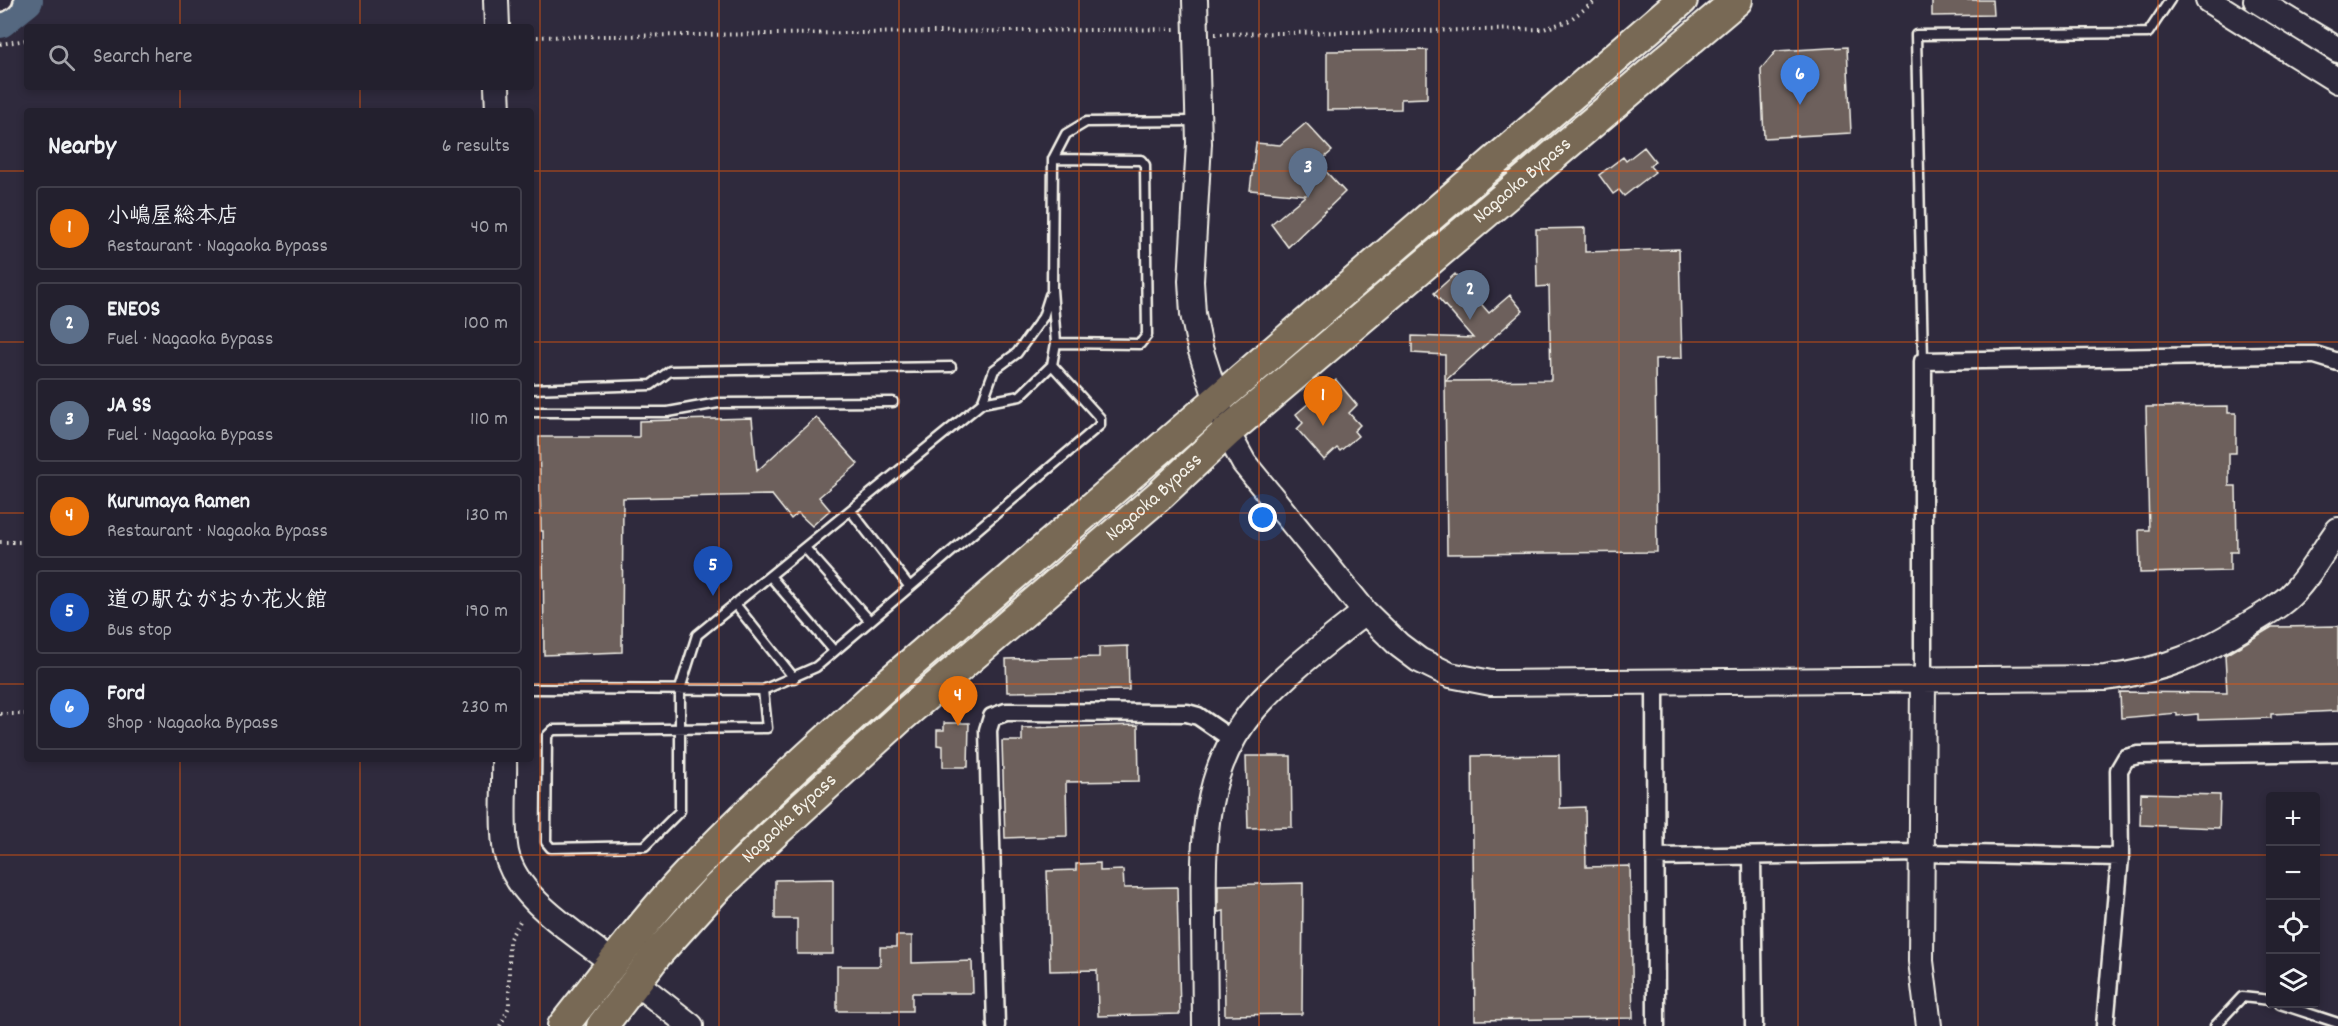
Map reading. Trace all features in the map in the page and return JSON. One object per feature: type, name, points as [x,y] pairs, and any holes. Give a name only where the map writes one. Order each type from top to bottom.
[{"type":"highway","name":"Nagaoka Bypass","points":[[602,1026],[624,972],[682,880],[808,756],[892,680],[1682,0]]},
{"type":"highway","name":"Nagaoka Bypass","points":[[563,1026],[714,891],[901,717],[1161,494],[1227,432],[1737,0]]},
{"type":"street","points":[[0,3],[4,0]]},
{"type":"street","points":[[496,0],[497,24]]},
{"type":"street","points":[[1195,0],[1198,121],[1191,281],[1193,314],[1200,348],[1227,432],[1244,463],[1365,612],[1399,645],[1419,660],[1450,675],[1491,683],[2106,678],[2140,674],[2177,663],[2229,638],[2278,606],[2298,587],[2338,530]]},
{"type":"street","points":[[2208,0],[2338,81]]},
{"type":"street","points":[[2256,0],[2338,50]]},
{"type":"street","points":[[497,90],[498,108]]},
{"type":"street","points":[[1929,1026],[1921,961],[1923,361],[2314,355],[2338,362]]},
{"type":"street","points":[[1205,1026],[1203,850],[1207,811],[1216,778],[1233,740],[1254,710],[1277,685],[1365,612]]},
{"type":"street","points":[[1655,682],[1656,1026]]},
{"type":"street","points":[[996,1026],[988,730],[992,717],[1006,712],[1187,712],[1198,716],[1233,740]]},
{"type":"street","points":[[2105,1026],[2120,857],[2119,770],[2126,758],[2138,755],[2338,752]]},
{"type":"street","points":[[504,762],[506,849],[516,877],[536,901],[691,1026]]},
{"type":"street","points":[[1655,857],[1922,853],[2120,857]]},
{"type":"street","points":[[1752,856],[1754,1026]]},
{"type":"lane","points":[[1923,361],[1916,34],[2148,33],[2170,0]]},
{"type":"lane","points":[[763,690],[766,728],[680,728],[553,730],[546,736],[546,842],[551,848],[645,846],[680,811],[680,728],[680,689],[698,635],[982,403],[1020,396],[1052,364],[1056,343],[1052,289],[1053,159],[1066,134],[1086,123],[1198,121]]},
{"type":"lane","points":[[1053,159],[1141,160],[1145,165],[1147,335],[1140,344],[1056,343]]},
{"type":"lane","points":[[982,403],[994,370],[1017,353],[1043,317],[1052,289]]},
{"type":"lane","points":[[534,689],[763,690],[816,667],[1100,425],[1100,418],[1052,364]]},
{"type":"lane","points":[[534,389],[651,385],[670,371],[951,367]]},
{"type":"lane","points":[[534,412],[668,412],[718,402],[893,402]]},
{"type":"lane","points":[[851,511],[909,586]]},
{"type":"lane","points":[[805,548],[869,620]]},
{"type":"lane","points":[[770,576],[834,651]]},
{"type":"lane","points":[[735,604],[794,678]]},
{"type":"lane","points":[[2215,1026],[2242,997],[2266,999]]},
{"type":"lane","points":[[2292,1008],[2338,1023]]},
{"type":"path","points":[[534,37],[1196,29],[1214,34],[1544,29],[1568,21],[1597,0]]},
{"type":"path","points":[[0,44],[24,40]]},
{"type":"path","points":[[0,542],[24,542]]},
{"type":"path","points":[[0,714],[24,714]]},
{"type":"path","points":[[500,1026],[509,1007],[509,940],[536,901]]},
{"type":"building","points":[[1932,0],[1992,0],[1993,15],[1932,16]]},
{"type":"building","points":[[1847,47],[1851,133],[1764,138],[1761,69],[1776,51]]},
{"type":"building","points":[[1427,50],[1427,98],[1401,99],[1401,109],[1327,110],[1327,51]]},
{"type":"building","points":[[1306,123],[1332,151],[1318,163],[1345,192],[1288,247],[1271,224],[1306,195],[1250,190],[1256,143],[1280,145]]},
{"type":"building","points":[[1644,147],[1655,161],[1650,166],[1655,172],[1624,196],[1619,190],[1613,194],[1599,175],[1623,157],[1626,161]]},
{"type":"building","points":[[1585,228],[1585,252],[1679,249],[1682,358],[1655,359],[1657,552],[1447,554],[1445,381],[1551,380],[1549,286],[1537,287],[1536,229]]},
{"type":"building","points":[[1455,274],[1489,313],[1510,295],[1523,311],[1445,381],[1445,355],[1412,353],[1412,336],[1473,338],[1434,293]]},
{"type":"building","points":[[1336,380],[1357,405],[1349,413],[1360,425],[1354,431],[1358,436],[1340,451],[1337,448],[1324,460],[1297,429],[1303,423],[1296,414]]},
{"type":"building","points":[[2228,406],[2228,413],[2236,413],[2236,453],[2229,453],[2229,486],[2236,486],[2237,552],[2230,552],[2230,571],[2140,573],[2139,530],[2149,530],[2146,407]]},
{"type":"building","points":[[816,417],[858,464],[819,497],[830,510],[812,526],[798,513],[791,519],[772,495],[623,498],[622,652],[544,655],[543,531],[541,531],[539,437],[639,437],[639,421],[752,418],[757,471]]},
{"type":"building","points":[[2338,626],[2338,711],[2271,714],[2271,718],[2198,720],[2198,714],[2177,716],[2177,713],[2121,718],[2120,692],[2227,693],[2225,655],[2272,627]]},
{"type":"building","points":[[1128,646],[1129,690],[1007,692],[1006,659],[1099,657],[1099,647]]},
{"type":"building","points":[[944,723],[969,723],[968,767],[943,767],[943,746],[937,745],[937,730],[944,730]]},
{"type":"building","points":[[1138,725],[1139,781],[1066,782],[1067,836],[1005,838],[1002,741],[1022,741],[1022,728]]},
{"type":"building","points":[[1559,755],[1560,808],[1585,807],[1586,867],[1630,866],[1633,1018],[1475,1020],[1472,756]]},
{"type":"building","points":[[1246,756],[1291,756],[1292,827],[1248,828]]},
{"type":"building","points":[[2141,793],[2220,795],[2219,828],[2140,825]]},
{"type":"building","points":[[1100,863],[1100,871],[1123,870],[1124,888],[1177,887],[1180,1014],[1098,1016],[1097,970],[1050,971],[1047,871],[1076,870],[1076,864]]},
{"type":"building","points":[[833,879],[833,954],[797,954],[797,919],[775,919],[775,880]]},
{"type":"building","points":[[1303,883],[1302,1014],[1225,1015],[1224,911],[1218,912],[1218,885]]},
{"type":"building","points":[[896,936],[912,936],[912,963],[972,961],[973,993],[912,993],[912,1011],[837,1011],[837,966],[880,966],[880,947],[896,947]]},
{"type":"waterway","points":[[0,21],[26,0]]},
{"type":"place","name":"Ford","points":[[1800,105]]},
{"type":"place","name":"JA SS","points":[[1308,198]]},
{"type":"place","name":"ENEOS","points":[[1470,320]]},
{"type":"place","name":"小嶋屋総本店","points":[[1323,426]]},
{"type":"place","name":"道の駅ながおか花火館","points":[[713,596]]},
{"type":"place","name":"Kurumaya Ramen","points":[[958,726]]}]
